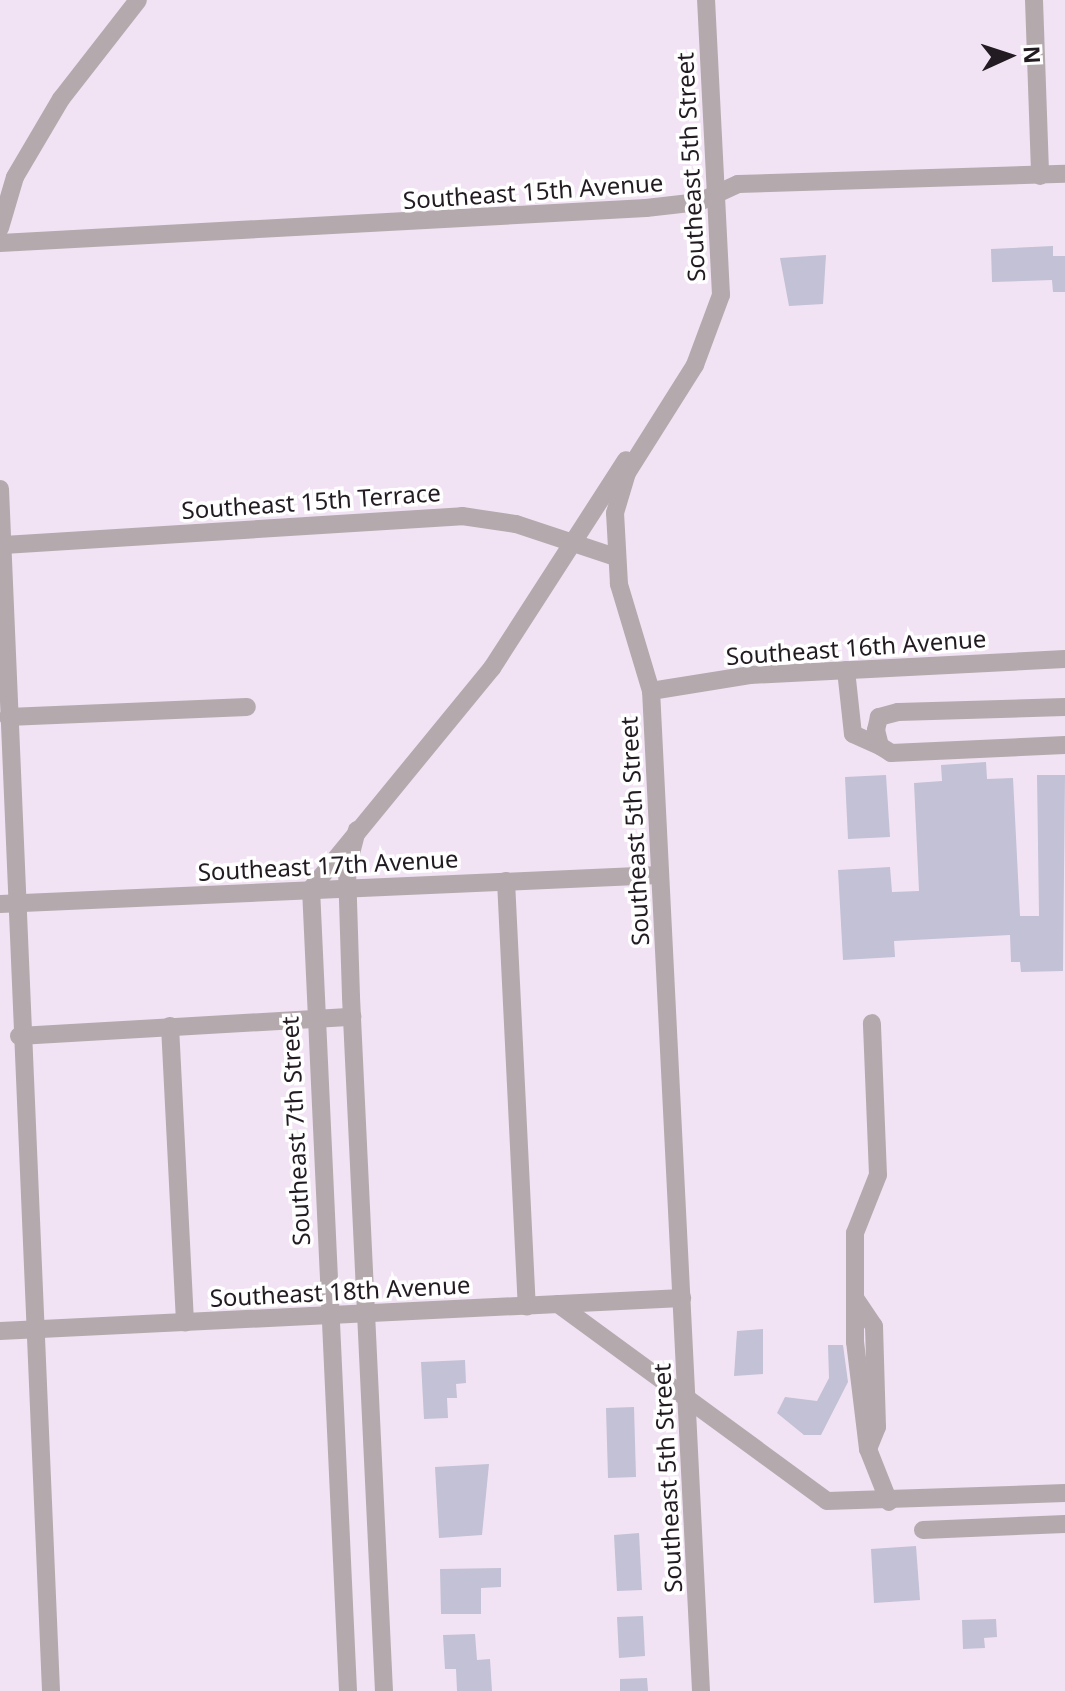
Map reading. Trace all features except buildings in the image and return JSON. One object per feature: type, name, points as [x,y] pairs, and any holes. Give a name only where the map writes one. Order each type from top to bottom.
[{"type":"street","points":[[0,228],[15,177],[61,99],[138,0]]},
{"type":"street","name":"Southeast 5th Street","points":[[701,1691],[651,691],[615,557],[615,513],[644,446],[695,365],[721,295],[706,0]]},
{"type":"street","points":[[1034,0],[1040,176]]},
{"type":"street","name":"Southeast 15th Avenue","points":[[0,243],[467,222],[714,197],[738,184],[1065,174]]},
{"type":"street","points":[[311,889],[359,823],[492,668],[622,463],[644,446]]},
{"type":"street","points":[[0,489],[8,717],[6,904],[19,1036],[51,1691]]},
{"type":"street","name":"Southeast 15th Terrace","points":[[4,545],[462,516],[516,524],[571,546],[615,557]]},
{"type":"street","name":"Southeast 16th Avenue","points":[[651,691],[846,670],[1065,659]]},
{"type":"street","points":[[846,670],[853,734],[891,753],[1065,745]]},
{"type":"street","points":[[8,717],[247,707]]},
{"type":"street","points":[[880,746],[879,717],[898,712],[1065,707]]},
{"type":"street","points":[[359,823],[348,888],[384,1691]]},
{"type":"street","name":"Southeast 17th Avenue","points":[[6,904],[659,875]]},
{"type":"street","points":[[506,881],[527,1306]]},
{"type":"street","name":"Southeast 7th Street","points":[[311,889],[314,1017],[348,1691]]},
{"type":"street","points":[[19,1036],[352,1017]]},
{"type":"street","points":[[872,1023],[878,1175],[855,1233],[855,1298],[868,1449],[889,1502]]},
{"type":"street","points":[[170,1026],[185,1323]]},
{"type":"street","name":"Southeast 18th Avenue","points":[[0,1331],[682,1298]]},
{"type":"street","points":[[558,1304],[827,1501],[889,1502],[1065,1493]]},
{"type":"street","points":[[923,1530],[1065,1524]]}]
